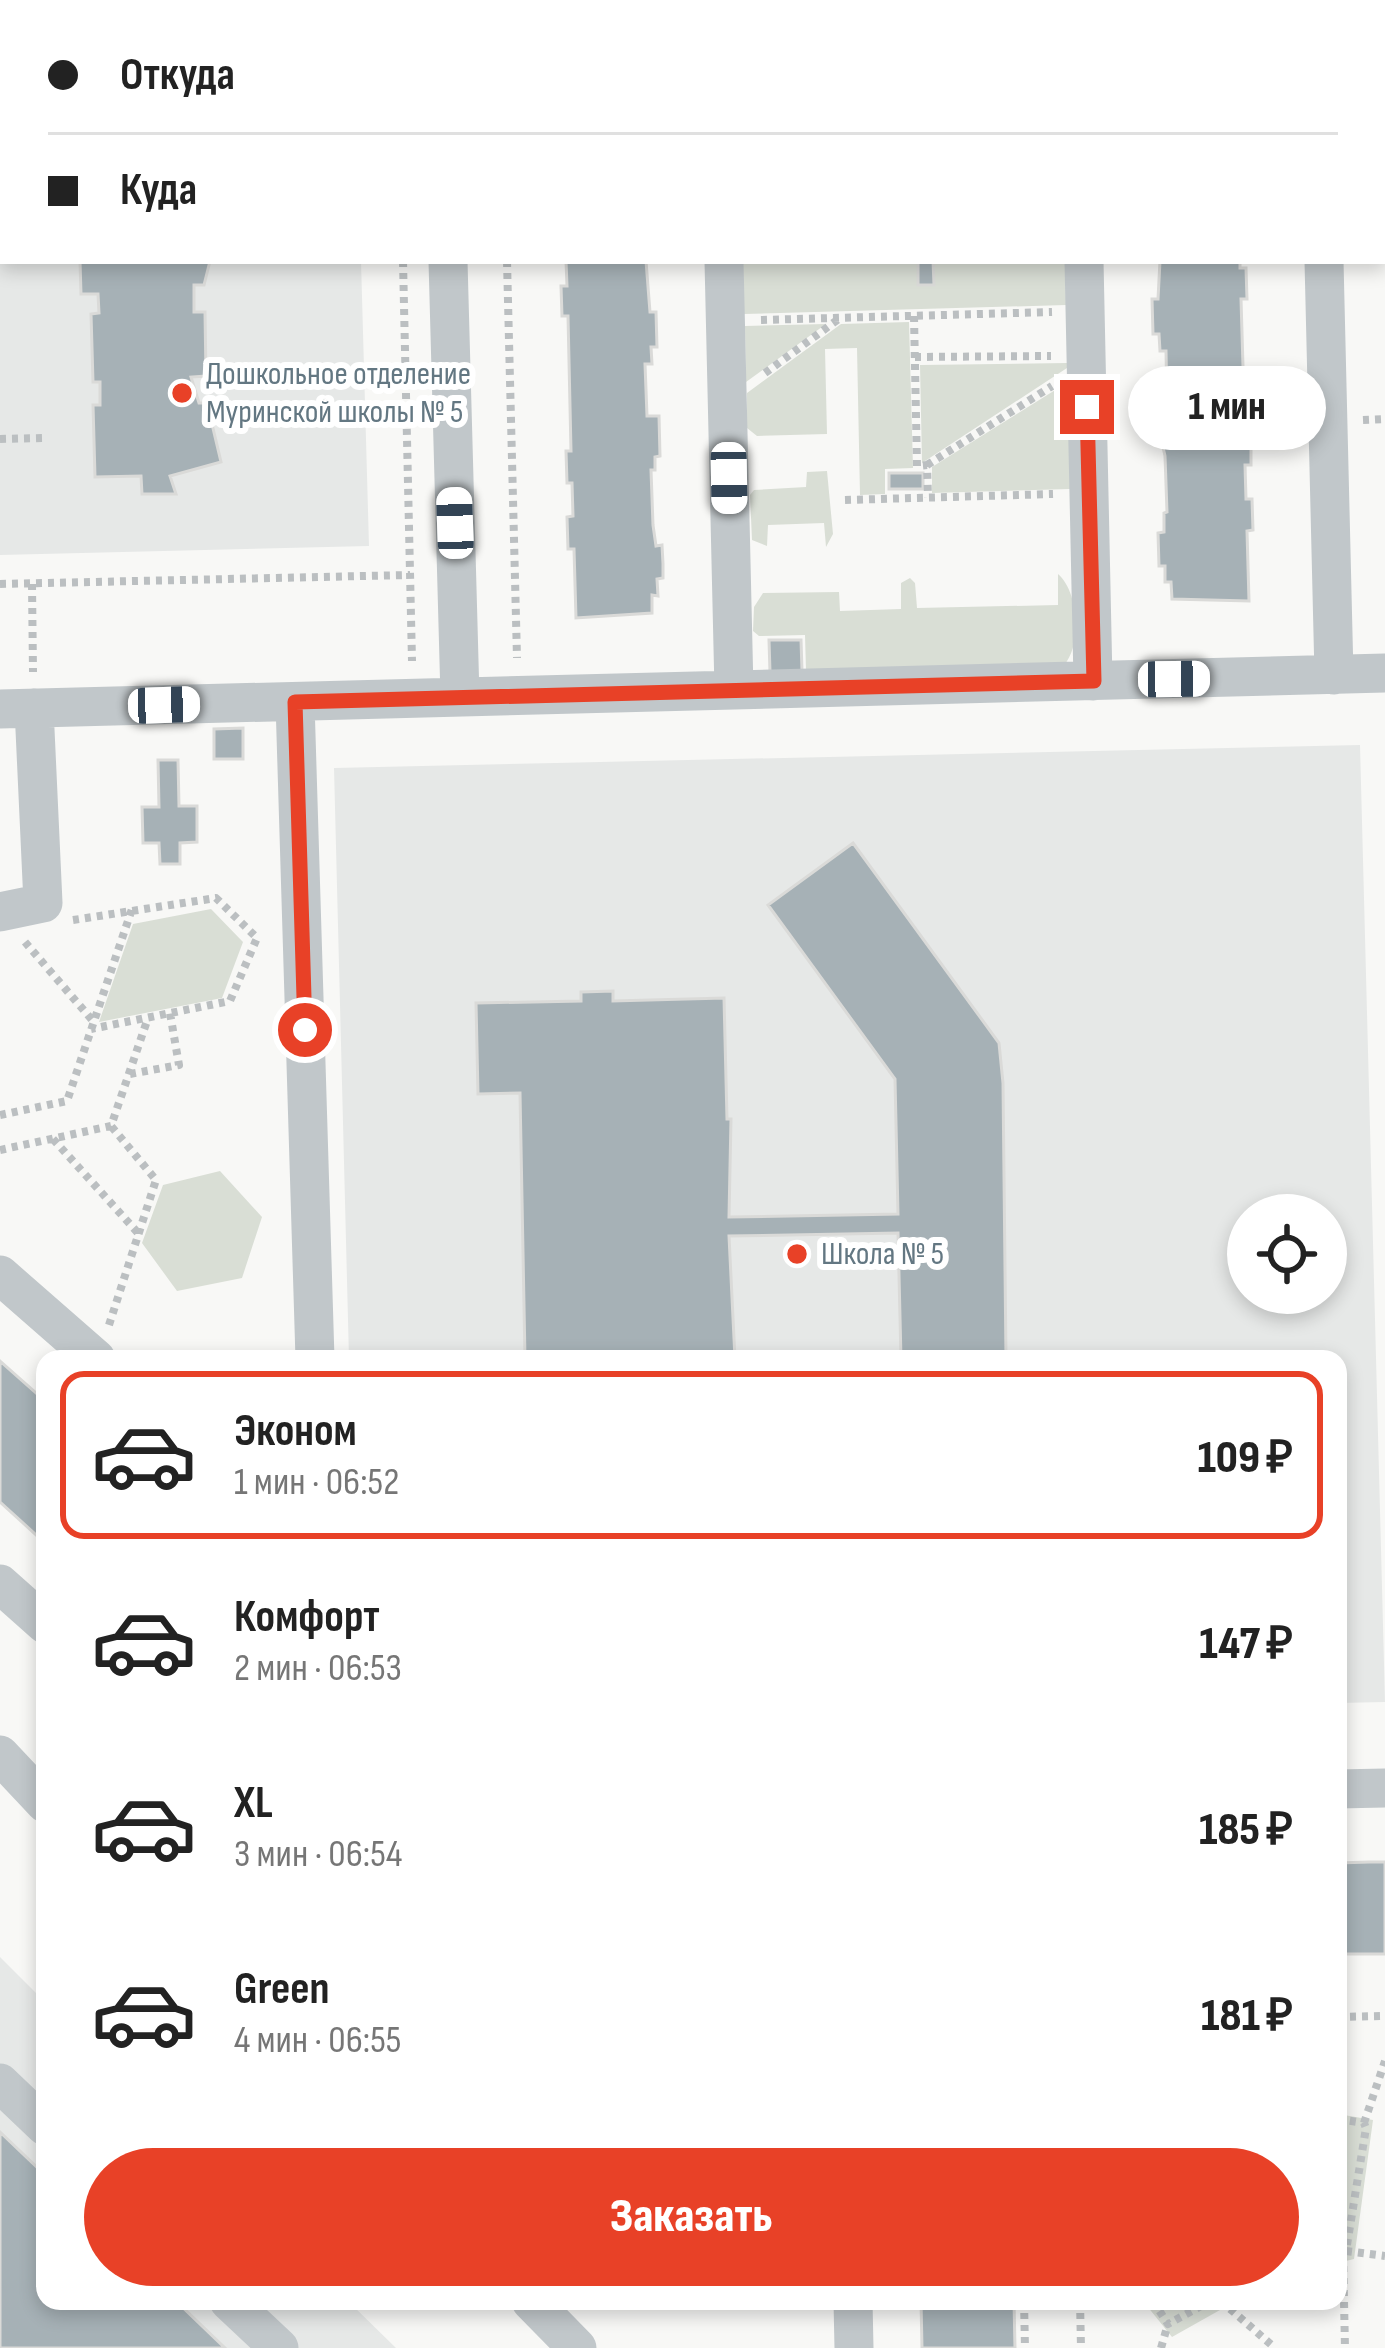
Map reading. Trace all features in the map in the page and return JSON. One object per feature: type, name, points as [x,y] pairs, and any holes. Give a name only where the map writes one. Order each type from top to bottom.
[{"type":"street","points":[[448,264],[460,697]]},
{"type":"street","points":[[724,264],[734,690]]},
{"type":"street","points":[[1084,264],[1094,681]]},
{"type":"street","points":[[1324,264],[1334,675]]},
{"type":"street","points":[[8,921],[43,903],[17,709],[1385,673]]},
{"type":"street","points":[[295,702],[315,1350]]},
{"type":"street","points":[[0,1275],[99,1350]]},
{"type":"street","points":[[0,1585],[36,1616]]},
{"type":"street","points":[[0,1755],[36,1793]]},
{"type":"street","points":[[1347,1789],[1385,1788]]},
{"type":"street","points":[[0,2083],[36,2117]]},
{"type":"street","points":[[239,2310],[279,2348]]},
{"type":"street","points":[[540,2310],[577,2348]]},
{"type":"path","points":[[403,264],[412,699]]},
{"type":"path","points":[[507,264],[518,696]]},
{"type":"path","points":[[725,321],[1085,311]]},
{"type":"path","points":[[914,316],[917,466],[927,465],[1086,360]]},
{"type":"path","points":[[726,387],[746,387],[841,318]]},
{"type":"path","points":[[914,357],[1086,360]]},
{"type":"path","points":[[0,439],[43,438]]},
{"type":"path","points":[[927,465],[928,497]]},
{"type":"path","points":[[844,500],[1089,493]]},
{"type":"path","points":[[0,584],[410,574]]},
{"type":"path","points":[[17,709],[32,584]]},
{"type":"path","points":[[62,922],[216,898],[256,938],[230,1001],[92,1025]]},
{"type":"path","points":[[0,1115],[67,1100],[132,909]]},
{"type":"path","points":[[8,921],[92,1025]]},
{"type":"path","points":[[129,1075],[179,1065],[170,1013]]},
{"type":"path","points":[[111,1126],[148,1018]]},
{"type":"path","points":[[0,1150],[111,1126]]},
{"type":"path","points":[[100,1350],[156,1180],[111,1126]]},
{"type":"path","points":[[53,1138],[139,1234]]},
{"type":"path","points":[[1347,2018],[1385,2016]]},
{"type":"path","points":[[1347,2227],[1364,2123],[1385,2061]]},
{"type":"path","points":[[1347,2120],[1364,2123]]},
{"type":"path","points":[[1347,2253],[1385,2256]]},
{"type":"path","points":[[1024,2310],[1025,2348]]},
{"type":"path","points":[[1080,2310],[1081,2348]]},
{"type":"path","points":[[1159,2310],[1168,2324]]},
{"type":"path","points":[[1161,2348],[1168,2324],[1194,2310]]},
{"type":"path","points":[[1231,2310],[1275,2348]]},
{"type":"path","points":[[1344,2310],[1345,2348]]},
{"type":"shaded area","name":"Дошкольное отделение Муринской школы № 5","points":[[0,264],[361,264],[369,546],[0,555]]},
{"type":"shaded area","points":[[743,264],[1065,264],[1066,305],[744,314]]},
{"type":"shaded area","points":[[909,322],[913,468],[885,469],[885,494],[860,495],[857,348],[825,349],[827,434],[757,436],[747,428],[747,393],[841,324]]},
{"type":"shaded area","points":[[826,324],[746,382],[745,326]]},
{"type":"shaded area","points":[[1067,363],[1067,368],[922,463],[920,365]]},
{"type":"shaded area","points":[[1068,382],[1070,489],[932,493],[932,467]]},
{"type":"shaded area","points":[[827,471],[833,534],[826,547],[824,523],[768,525],[767,546],[752,540],[750,495],[754,490],[806,487],[807,472]]},
{"type":"shaded area","points":[[1058,574],[1070,593],[1076,619],[1074,645],[1064,665],[806,671],[805,635],[759,636],[753,631],[754,607],[763,593],[839,592],[840,611],[901,609],[901,583],[910,578],[915,583],[917,608],[1058,605]]},
{"type":"shaded area","name":"Школа № 5","points":[[1360,745],[1385,1702],[1347,1703],[1347,1350],[349,1350],[334,768]]},
{"type":"shaded area","points":[[211,909],[243,942],[222,998],[99,1022],[133,924]]},
{"type":"shaded area","points":[[220,1171],[262,1217],[242,1278],[177,1291],[142,1243],[163,1185]]},
{"type":"shaded area","points":[[0,1957],[36,1993],[36,2310],[357,2310],[396,2348],[0,2348]]},
{"type":"shaded area","points":[[1347,2116],[1373,2120],[1354,2259],[1347,2261]]},
{"type":"shaded area","points":[[1150,2310],[1220,2310],[1172,2337]]},
{"type":"building","points":[[80,264],[209,264],[204,285],[194,285],[194,312],[205,312],[206,376],[191,377],[199,403],[207,403],[221,462],[170,476],[176,494],[142,494],[141,476],[95,477],[93,405],[100,405],[100,382],[93,382],[91,314],[99,313],[98,294],[81,294]]},
{"type":"building","points":[[566,264],[646,264],[657,347],[651,347],[652,364],[645,364],[647,416],[659,416],[660,456],[655,457],[655,470],[651,470],[653,525],[656,546],[662,545],[663,564],[663,578],[657,579],[658,596],[652,595],[652,613],[576,618],[574,549],[568,549],[567,517],[573,516],[566,451],[571,451],[568,316],[562,316],[561,286],[567,286]]},
{"type":"building","points":[[918,264],[933,264],[934,285],[918,285]]},
{"type":"building","points":[[1160,264],[1240,264],[1246,268],[1247,299],[1241,299],[1245,434],[1251,434],[1251,465],[1245,465],[1253,530],[1247,531],[1249,601],[1172,599],[1165,566],[1159,566],[1158,533],[1164,532],[1167,512],[1165,456],[1162,443],[1156,444],[1155,403],[1167,402],[1166,351],[1160,351],[1159,334],[1153,334],[1152,299],[1158,299]]},
{"type":"building","points":[[889,473],[923,473],[923,489],[889,489]]},
{"type":"building","points":[[769,640],[801,640],[802,671],[770,672]]},
{"type":"building","points":[[243,728],[243,759],[214,759],[214,729]]},
{"type":"building","points":[[158,760],[178,760],[179,806],[197,806],[197,842],[180,843],[180,864],[160,864],[159,843],[143,843],[142,807],[159,807]]},
{"type":"building","points":[[853,843],[999,1043],[1006,1350],[901,1350],[898,1233],[729,1236],[735,1350],[525,1350],[520,1093],[478,1094],[476,1003],[581,1001],[581,992],[613,991],[613,1001],[724,998],[727,1119],[731,1119],[729,1217],[898,1214],[895,1079],[768,905]]},
{"type":"building","points":[[0,1361],[36,1393],[36,1535],[0,1502]]},
{"type":"building","points":[[1385,1862],[1385,1954],[1347,1954],[1347,1863]]},
{"type":"building","points":[[0,2132],[36,2166],[36,2310],[185,2310],[225,2348],[0,2348]]},
{"type":"building","points":[[921,2310],[1014,2310],[1015,2348],[922,2348]]},
{"type":"place","name":"Дошкольное отделение Муринской школы № 5","points":[[182,393]]},
{"type":"place","name":"Школа № 5","points":[[797,1254]]},
{"type":"route","points":[[305,1030],[295,702],[1094,681],[1087,407]]}]
